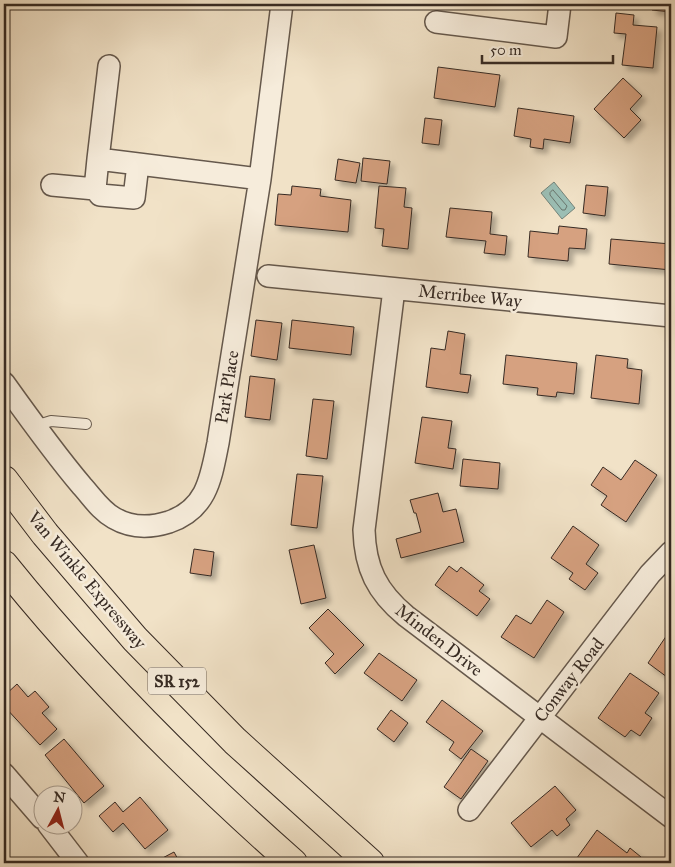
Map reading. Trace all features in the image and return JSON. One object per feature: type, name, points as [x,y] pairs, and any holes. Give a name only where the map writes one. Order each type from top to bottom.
[{"type":"main road","name":"Van Winkle Expressway","points":[[4,480],[45,534],[135,638],[235,741],[370,863]]},
{"type":"main road","name":"SR 152","points":[[4,565],[82,657],[135,713],[217,795],[293,863]]},
{"type":"street","name":"Park Place","points":[[4,383],[35,426],[99,506],[121,522],[139,526],[163,524],[184,515],[197,503],[208,486],[214,460],[260,179],[282,4]]},
{"type":"street","points":[[436,22],[556,37],[560,4]]},
{"type":"street","points":[[95,189],[109,66]]},
{"type":"street","points":[[98,159],[260,179]]},
{"type":"street","points":[[52,185],[95,189],[100,195],[134,198],[138,164]]},
{"type":"street","name":"Merribee Way","points":[[268,276],[671,316]]},
{"type":"street","name":"Minden Drive","points":[[394,289],[364,530],[367,558],[371,571],[385,596],[395,607],[671,818]]},
{"type":"street","name":"Conway Road","points":[[468,810],[650,574],[671,552]]},
{"type":"street","points":[[4,774],[32,806]]},
{"type":"street","points":[[56,834],[78,863]]},
{"type":"lane","points":[[35,426],[51,421],[86,424]]},
{"type":"water","points":[[554,182],[575,208],[562,219],[541,193]]},
{"type":"building","points":[[652,4],[671,4],[671,12],[652,10]]},
{"type":"building","points":[[616,13],[634,15],[633,25],[657,27],[653,68],[622,65],[626,34],[614,33]]},
{"type":"building","points":[[438,67],[500,75],[495,107],[434,98]]},
{"type":"building","points":[[623,78],[642,96],[630,109],[641,120],[624,138],[594,109]]},
{"type":"building","points":[[518,108],[574,116],[570,143],[544,139],[543,149],[530,147],[531,139],[514,136]]},
{"type":"building","points":[[425,118],[442,120],[439,145],[422,143]]},
{"type":"building","points":[[363,158],[390,161],[387,184],[361,181]]},
{"type":"building","points":[[338,159],[360,163],[356,183],[335,180]]},
{"type":"building","points":[[586,185],[608,187],[605,216],[583,213]]},
{"type":"building","points":[[292,186],[321,189],[320,196],[351,200],[348,232],[275,225],[278,194],[291,195]]},
{"type":"building","points":[[379,186],[406,188],[404,207],[412,208],[408,249],[382,246],[384,229],[375,228]]},
{"type":"building","points":[[450,208],[492,212],[490,234],[507,236],[505,255],[484,253],[486,241],[446,237]]},
{"type":"building","points":[[559,226],[587,229],[585,249],[569,248],[568,261],[528,257],[530,231],[558,234]]},
{"type":"building","points":[[611,239],[671,244],[671,270],[609,264]]},
{"type":"building","points":[[256,320],[282,323],[277,360],[251,356]]},
{"type":"building","points":[[292,320],[354,327],[351,355],[289,348]]},
{"type":"building","points":[[448,331],[465,334],[460,374],[471,375],[468,393],[426,387],[431,348],[445,350]]},
{"type":"building","points":[[506,355],[577,363],[574,394],[557,392],[556,397],[537,395],[538,388],[503,384]]},
{"type":"building","points":[[596,355],[628,359],[627,368],[642,370],[639,404],[591,398]]},
{"type":"building","points":[[250,376],[275,379],[270,420],[245,417]]},
{"type":"building","points":[[313,399],[334,401],[327,459],[306,456]]},
{"type":"building","points":[[422,417],[452,421],[448,448],[456,449],[453,469],[415,463]]},
{"type":"building","points":[[463,459],[500,463],[498,489],[460,486]]},
{"type":"building","points":[[635,460],[657,475],[626,522],[601,505],[607,496],[591,485],[603,467],[621,480]]},
{"type":"building","points":[[297,474],[323,476],[317,528],[291,525]]},
{"type":"building","points":[[438,493],[443,512],[456,509],[464,542],[401,558],[396,539],[421,532],[410,500]]},
{"type":"building","points":[[573,526],[599,545],[586,564],[598,573],[585,590],[569,579],[573,573],[551,558]]},
{"type":"building","points":[[314,545],[326,598],[301,604],[289,550]]},
{"type":"building","points":[[194,549],[214,552],[211,576],[190,573]]},
{"type":"building","points":[[449,566],[457,572],[461,567],[484,585],[479,591],[490,599],[477,616],[435,585]]},
{"type":"building","points":[[547,600],[564,612],[534,658],[501,637],[516,615],[531,624]]},
{"type":"building","points":[[328,609],[364,645],[335,674],[325,663],[334,654],[309,628]]},
{"type":"building","points":[[671,629],[671,680],[648,663]]},
{"type":"building","points":[[379,653],[417,680],[402,701],[364,673]]},
{"type":"building","points":[[630,673],[659,693],[645,713],[652,718],[640,736],[631,730],[625,737],[598,718]]},
{"type":"building","points":[[17,684],[28,697],[35,691],[49,707],[42,713],[57,729],[40,745],[4,706],[4,696]]},
{"type":"building","points":[[442,700],[483,731],[461,759],[449,750],[454,742],[426,722]]},
{"type":"building","points":[[391,710],[408,723],[394,742],[377,729]]},
{"type":"building","points":[[64,739],[104,786],[84,803],[82,801],[82,784],[69,784],[45,755]]},
{"type":"building","points":[[471,749],[488,761],[461,799],[444,787]]},
{"type":"building","points":[[555,786],[576,810],[566,819],[570,825],[557,836],[552,830],[531,847],[511,823]]},
{"type":"building","points":[[140,797],[168,830],[145,849],[123,823],[113,832],[99,816],[115,802],[123,812]]},
{"type":"building","points":[[597,830],[627,853],[630,848],[641,857],[637,863],[574,862]]},
{"type":"building","points":[[174,852],[180,863],[153,863]]}]
